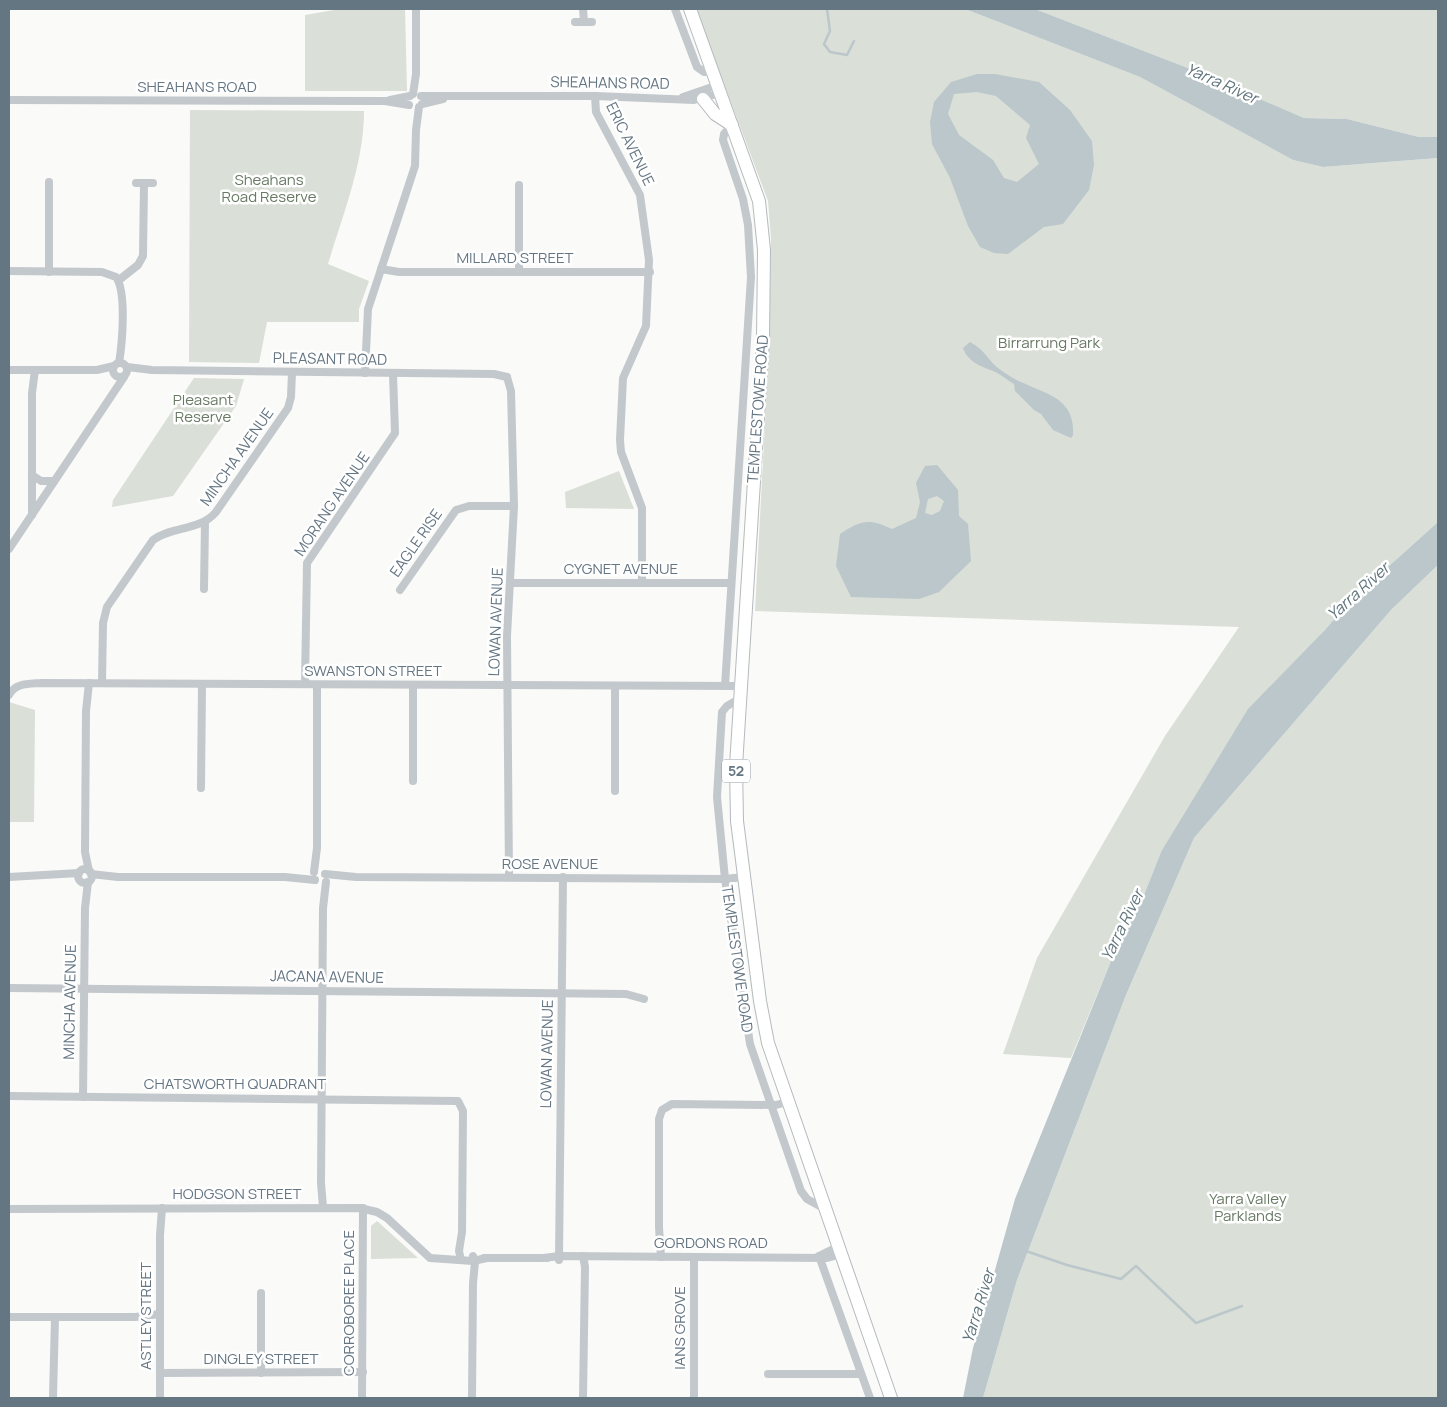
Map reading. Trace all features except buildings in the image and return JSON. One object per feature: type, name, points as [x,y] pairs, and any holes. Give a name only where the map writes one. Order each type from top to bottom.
[{"type":"main road","name":"TEMPLESTOWE ROAD","points":[[690,9],[759,201],[764,266],[763,339],[735,792],[763,1022],[788,1102],[891,1398]]},
{"type":"main road","points":[[703,99],[715,114],[732,125]]},
{"type":"street","points":[[367,374],[368,309],[415,166],[415,9]]},
{"type":"street","points":[[575,22],[588,22],[584,9]]},
{"type":"street","points":[[674,9],[697,67],[704,72],[713,72]]},
{"type":"street","name":"SHEAHANS ROAD","points":[[679,98],[719,89]]},
{"type":"street","name":"SHEAHANS ROAD","points":[[9,100],[385,101],[452,97],[595,96],[703,99],[719,89]]},
{"type":"street","name":"ERIC AVENUE","points":[[595,96],[596,112],[640,195],[650,272],[645,331],[622,383],[620,440],[620,452],[642,508],[642,583]]},
{"type":"street","name":"TEMPLESTOWE ROAD","points":[[725,686],[751,277],[749,239],[743,199],[723,140],[725,132],[732,125]]},
{"type":"street","points":[[49,182],[49,272]]},
{"type":"street","points":[[119,280],[138,265],[143,256],[144,183]]},
{"type":"street","points":[[519,185],[519,272]]},
{"type":"street","name":"MILLARD STREET","points":[[381,269],[400,272],[650,272]]},
{"type":"street","points":[[9,271],[107,272],[119,280],[122,290],[122,383],[111,396],[9,549]]},
{"type":"street","name":"PLEASANT ROAD","points":[[9,370],[494,374],[507,377]]},
{"type":"street","points":[[32,370],[32,515]]},
{"type":"street","points":[[507,377],[514,371]]},
{"type":"street","name":"MINCHA AVENUE","points":[[102,683],[103,623],[110,599],[153,540],[162,534],[205,522],[216,512],[291,402],[292,372]]},
{"type":"street","name":"MORANG AVENUE","points":[[305,684],[307,563],[392,438],[396,429],[396,374]]},
{"type":"street","name":"LOWAN AVENUE","points":[[507,377],[511,391],[514,506],[507,636],[509,877]]},
{"type":"street","points":[[32,475],[41,481],[54,481]]},
{"type":"street","name":"EAGLE RISE","points":[[400,590],[456,510],[470,506],[514,506]]},
{"type":"street","points":[[204,589],[205,522]]},
{"type":"street","name":"CYGNET AVENUE","points":[[510,582],[731,584]]},
{"type":"street","name":"SWANSTON STREET","points":[[9,696],[15,688],[21,685],[86,683],[725,686],[741,692]]},
{"type":"street","name":"MINCHA AVENUE","points":[[83,1096],[86,683]]},
{"type":"street","points":[[201,788],[202,684]]},
{"type":"street","points":[[317,685],[317,848],[324,908],[320,1207]]},
{"type":"street","points":[[413,685],[413,781]]},
{"type":"street","points":[[615,686],[615,791]]},
{"type":"street","name":"TEMPLESTOWE ROAD","points":[[741,692],[722,712],[718,797],[726,878],[750,1044],[801,1191],[807,1199],[825,1209]]},
{"type":"street","name":"ROSE AVENUE","points":[[9,877],[744,877]]},
{"type":"street","name":"LOWAN AVENUE","points":[[559,1257],[563,877]]},
{"type":"street","name":"JACANA AVENUE","points":[[9,988],[626,994],[644,999]]},
{"type":"street","name":"CHATSWORTH QUADRANT","points":[[9,1096],[450,1100],[460,1103]]},
{"type":"street","points":[[461,1258],[463,1111],[460,1103],[467,1097]]},
{"type":"street","points":[[657,1102],[664,1108]]},
{"type":"street","points":[[658,1257],[659,1119],[664,1108],[672,1104],[771,1105],[788,1102]]},
{"type":"street","name":"ASTLEY STREET","points":[[160,1208],[160,1398]]},
{"type":"street","name":"HODGSON STREET","points":[[9,1209],[363,1208],[387,1218],[428,1256],[472,1259]]},
{"type":"street","name":"CORROBOREE PLACE","points":[[362,1398],[363,1208]]},
{"type":"street","name":"GORDONS ROAD","points":[[472,1259],[819,1256],[827,1258],[840,1250]]},
{"type":"street","points":[[819,1256],[870,1398]]},
{"type":"street","name":"IANS GROVE","points":[[694,1257],[694,1398]]},
{"type":"street","points":[[583,1398],[584,1258]]},
{"type":"street","points":[[472,1259],[472,1398]]},
{"type":"street","points":[[261,1293],[261,1373]]},
{"type":"street","points":[[53,1398],[55,1317]]},
{"type":"street","points":[[9,1318],[160,1317]]},
{"type":"street","name":"DINGLEY STREET","points":[[160,1373],[362,1372]]},
{"type":"street","points":[[768,1374],[860,1374]]},
{"type":"green space","points":[[340,9],[405,9],[407,91],[305,91],[305,15]]},
{"type":"green space","name":"Birrarrung Park","points":[[696,9],[965,9],[1140,77],[1293,160],[1323,167],[1438,158],[1438,522],[1349,602],[1324,631],[1161,852],[1142,900],[1115,951],[1071,1058],[1003,1054],[1037,958],[1165,736],[1239,627],[755,611],[769,348],[771,239],[768,201]]},
{"type":"green space","points":[[1035,9],[1438,9],[1438,137],[1419,137],[1347,119],[1304,118],[1193,70]]},
{"type":"green space","name":"Sheahans Road Reserve","points":[[190,110],[364,111],[357,169],[328,264],[369,281],[359,309],[359,322],[267,322],[259,363],[189,362]]},
{"type":"green space","name":"Pleasant Reserve","points":[[194,378],[244,379],[236,406],[173,496],[112,507],[113,500]]},
{"type":"green space","points":[[619,471],[634,509],[566,508],[565,492]]},
{"type":"green space","name":"Yarra Valley Parklands","points":[[1438,565],[1438,1398],[983,1398],[1017,1280],[1126,995],[1194,838],[1392,609]]},
{"type":"green space","points":[[9,702],[35,710],[34,822],[9,822]]},
{"type":"green space","points":[[377,1221],[418,1258],[371,1259],[371,1226]]},
{"type":"water","name":"Yarra River","points":[[965,9],[1035,9],[1193,70],[1304,118],[1347,119],[1419,137],[1438,137],[1438,158],[1323,167],[1293,160],[1140,77]]},
{"type":"water","points":[[977,74],[995,74],[1039,82],[1070,110],[1092,141],[1094,165],[1089,190],[1063,224],[1044,227],[1008,254],[994,253],[980,247],[968,226],[950,178],[932,144],[930,122],[934,102],[951,82]],"holes":[[[977,92],[996,96],[1030,125],[1026,138],[1039,164],[1017,182],[1004,178],[993,160],[959,135],[948,114],[954,94]]]},
{"type":"water","points":[[970,342],[1006,374],[1050,395],[1065,406],[1070,413],[1072,423],[1073,435],[1071,438],[1053,430],[1041,414],[1034,410],[1015,391],[1014,384],[971,360],[963,348]]},
{"type":"water","points":[[937,465],[958,490],[959,516],[968,524],[971,561],[939,592],[919,599],[851,597],[836,566],[840,534],[860,523],[877,523],[892,529],[916,518],[920,502],[916,483],[925,466]],"holes":[[[937,496],[944,501],[940,511],[932,515],[925,513],[928,499]]]},
{"type":"water","points":[[1438,522],[1438,565],[1392,609],[1194,838],[1126,995],[1017,1280],[983,1398],[963,1398],[973,1348],[1015,1199],[1115,951],[1142,900],[1161,852],[1248,709],[1324,631],[1349,602]]},
{"type":"waterway","points":[[827,9],[830,31],[824,44],[830,52],[847,55],[854,41]]},
{"type":"waterway","points":[[1026,1251],[1067,1265],[1121,1279],[1136,1266],[1196,1323],[1242,1306]]}]
